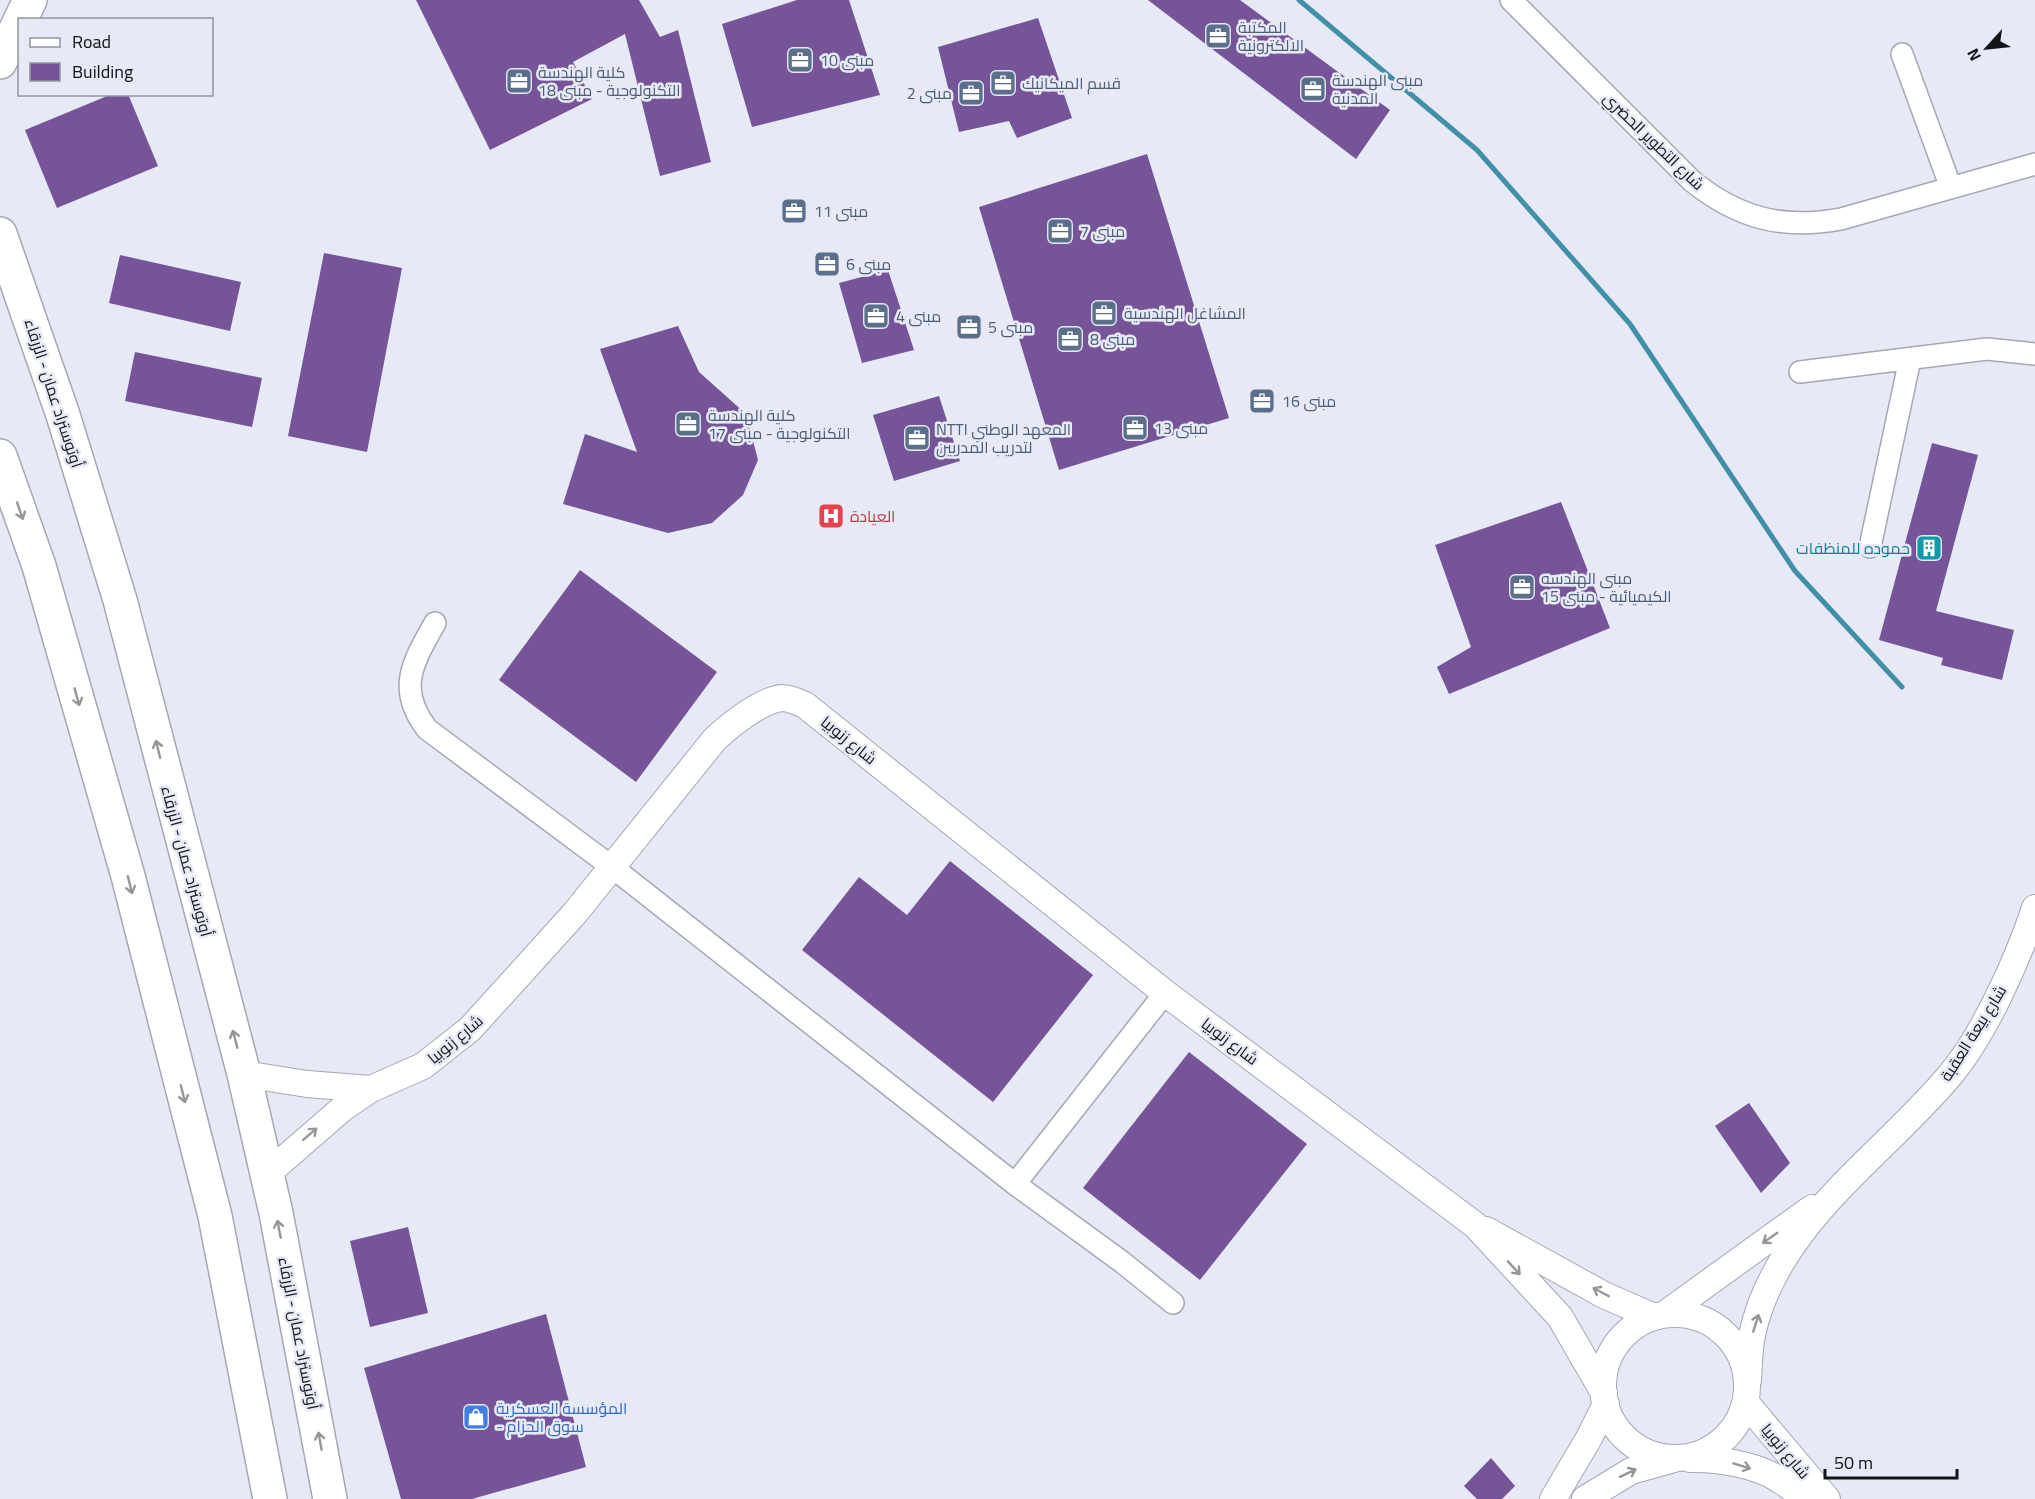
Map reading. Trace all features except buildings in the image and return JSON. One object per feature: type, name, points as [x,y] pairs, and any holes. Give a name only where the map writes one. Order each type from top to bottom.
[{"type":"main road","points":[[21,18],[30,0]]},
{"type":"main road","points":[[0,62],[18,25]]},
{"type":"main road","name":"أوتوستراد عمان - الزرقاء","points":[[0,234],[63,416],[120,600],[244,1074],[267,1174],[330,1499]]},
{"type":"main road","points":[[0,456],[39,566],[128,876],[215,1216],[270,1499]]},
{"type":"street","name":"شارع التطوير الحضري","points":[[1511,0],[1692,181],[1714,198],[1738,212],[1790,224],[1815,224],[2035,164]]},
{"type":"street","points":[[1902,54],[1951,188]]},
{"type":"street","points":[[1800,372],[1987,349],[2035,354]]},
{"type":"street","points":[[1870,547],[1910,359]]},
{"type":"street","points":[[435,623],[414,660],[410,674],[412,704],[418,717],[439,739],[612,867],[1015,1184],[1122,1262],[1173,1303]]},
{"type":"street","name":"شارع زنوبيا","points":[[267,1174],[317,1128],[371,1089],[423,1066],[470,1029],[568,921],[716,739],[734,721],[780,698],[794,700],[805,705],[1165,993],[1475,1225],[1560,1317],[1604,1398]]},
{"type":"street","name":"شارع بيعة العقبة","points":[[1747,1392],[1752,1335],[1775,1274],[1806,1226],[1835,1192],[1901,1131],[1952,1073],[2008,977],[2035,909]]},
{"type":"street","points":[[1015,1184],[1165,993]]},
{"type":"street","points":[[244,1074],[307,1084],[371,1089]]},
{"type":"street","name":"شارع بيعة العقبة","points":[[1659,1316],[1835,1192]]},
{"type":"street","name":"شارع زنوبيا","points":[[1475,1225],[1513,1242],[1604,1295],[1659,1316]]},
{"type":"street","points":[[1579,1456],[1591,1494],[1631,1471],[1705,1453],[1724,1441],[1738,1424],[1747,1392],[1742,1358],[1729,1338],[1711,1323],[1689,1315],[1659,1316],[1636,1326],[1621,1338],[1610,1355],[1604,1373],[1604,1398],[1612,1422],[1631,1443],[1657,1456],[1680,1459]]},
{"type":"street","name":"شارع زنوبيا","points":[[1747,1392],[1827,1499]]},
{"type":"street","points":[[1553,1499],[1579,1456],[1604,1398]]},
{"type":"street","name":"شارع زنوبيا","points":[[1680,1459],[1709,1458],[1777,1477],[1805,1499]]},
{"type":"waterway","points":[[1299,0],[1477,150],[1630,324],[1795,571],[1902,687]]},
{"type":"place","name":"المكتبة الالكترونية","points":[[1218,36]]},
{"type":"place","name":"مبنى 10","points":[[800,60]]},
{"type":"place","name":"كلية الهندسة التكنولوجية - مبنى 18","points":[[519,81]]},
{"type":"place","name":"قسم الميكانيك","points":[[1003,83]]},
{"type":"place","name":"مبنى الهندسة المدنية","points":[[1313,89]]},
{"type":"place","name":"مبنى 2","points":[[971,93]]},
{"type":"place","name":"مبنى 11","points":[[794,211]]},
{"type":"place","name":"مبنى 7","points":[[1060,231]]},
{"type":"place","name":"مبنى 6","points":[[827,264]]},
{"type":"place","name":"المشاغل الهندسية","points":[[1104,313]]},
{"type":"place","name":"مبنى 4","points":[[876,316]]},
{"type":"place","name":"مبنى 5","points":[[969,327]]},
{"type":"place","name":"مبنى 8","points":[[1070,339]]},
{"type":"place","name":"مبنى 16","points":[[1262,401]]},
{"type":"place","name":"كلية الهندسة التكنولوجية - مبنى 17","points":[[688,424]]},
{"type":"place","name":"مبنى 13","points":[[1135,428]]},
{"type":"place","name":"NTTI المعهد الوطني لتدريب المدربين","points":[[917,438]]},
{"type":"place","name":"العيادة","points":[[831,516]]},
{"type":"place","name":"حموده للمنظفات","points":[[1929,548]]},
{"type":"place","name":"مبنى الهندسه الكيميائية - مبنى 15","points":[[1522,587]]},
{"type":"place","name":"المؤسسة العسكرية - سوق الحزام","points":[[476,1417]]}]
